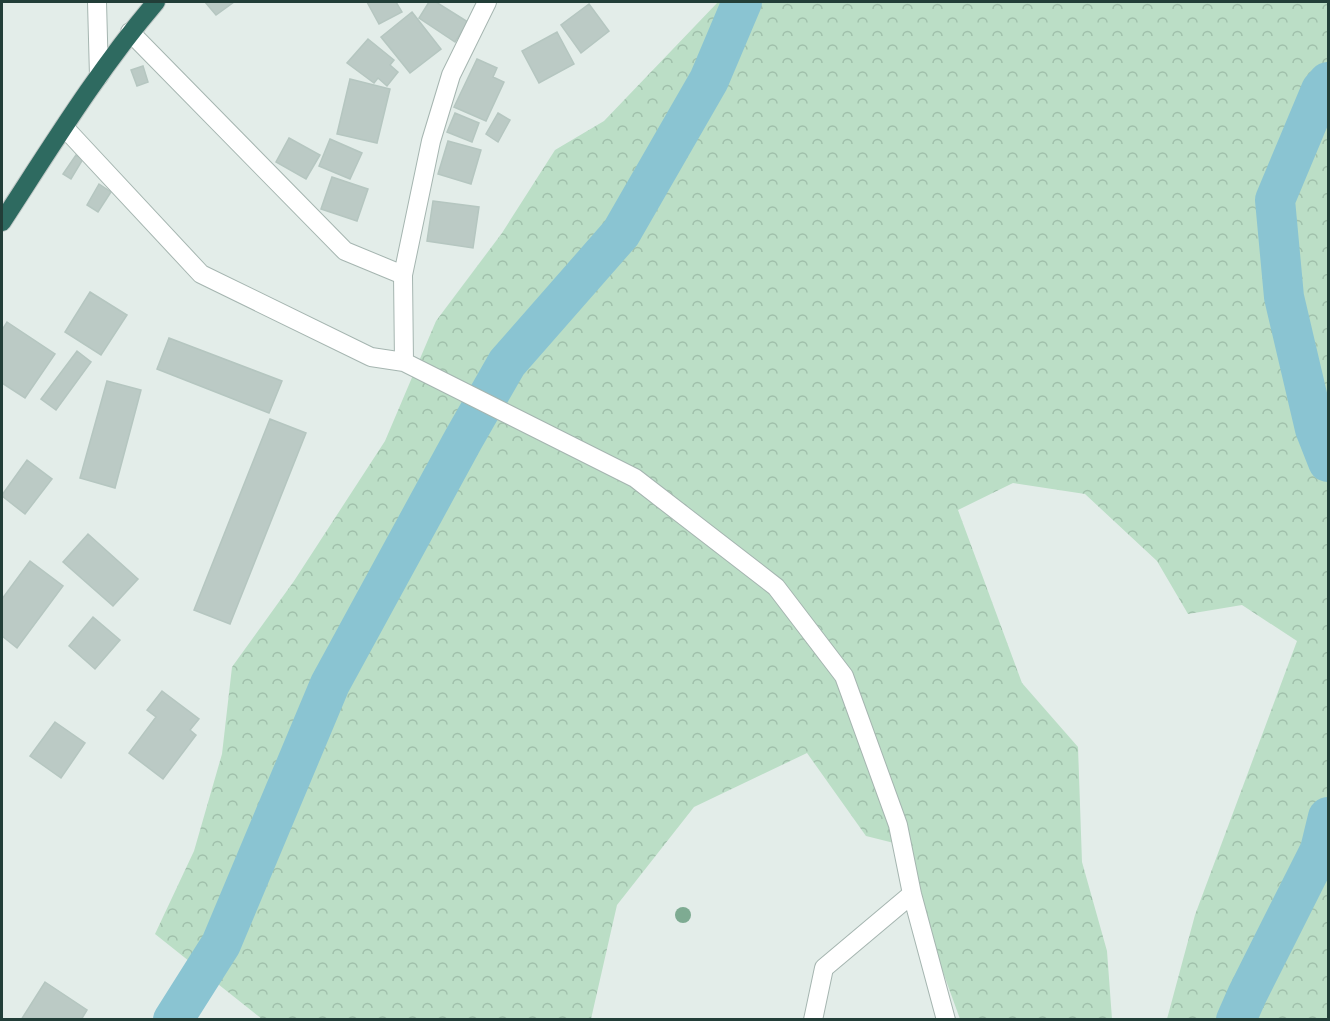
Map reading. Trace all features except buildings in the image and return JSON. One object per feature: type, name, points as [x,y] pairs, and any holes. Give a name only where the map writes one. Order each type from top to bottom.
[{"type":"highway","points":[[2,222],[99,76],[130,32],[156,2]]},
{"type":"street","points":[[97,2],[99,76]]},
{"type":"street","points":[[404,362],[403,275],[431,141],[451,75],[487,2]]},
{"type":"street","points":[[130,32],[345,251],[403,275]]},
{"type":"street","points":[[64,127],[201,274],[371,357],[404,362],[635,478],[776,587],[844,676],[898,825],[912,894],[946,1020]]},
{"type":"street","points":[[813,1020],[824,968],[912,894]]},
{"type":"green space","points":[[718,2],[1328,2],[1328,1019],[1167,1019],[1195,915],[1297,641],[1242,605],[1188,614],[1157,561],[1085,494],[1013,483],[958,510],[1022,683],[1078,747],[1082,862],[1107,951],[1112,1019],[960,1019],[923,917],[910,847],[866,836],[807,753],[694,807],[617,905],[591,1019],[262,1019],[155,934],[194,851],[222,754],[232,667],[294,581],[385,441],[436,321],[502,233],[555,150],[604,121]]},
{"type":"waterway","points":[[173,1020],[221,944],[330,684],[463,440],[507,363],[621,233],[709,80],[742,2]]},
{"type":"waterway","points":[[1328,82],[1321,90],[1275,200],[1284,297],[1315,429],[1328,462]]},
{"type":"waterway","points":[[1236,1020],[1320,850],[1328,817]]}]
